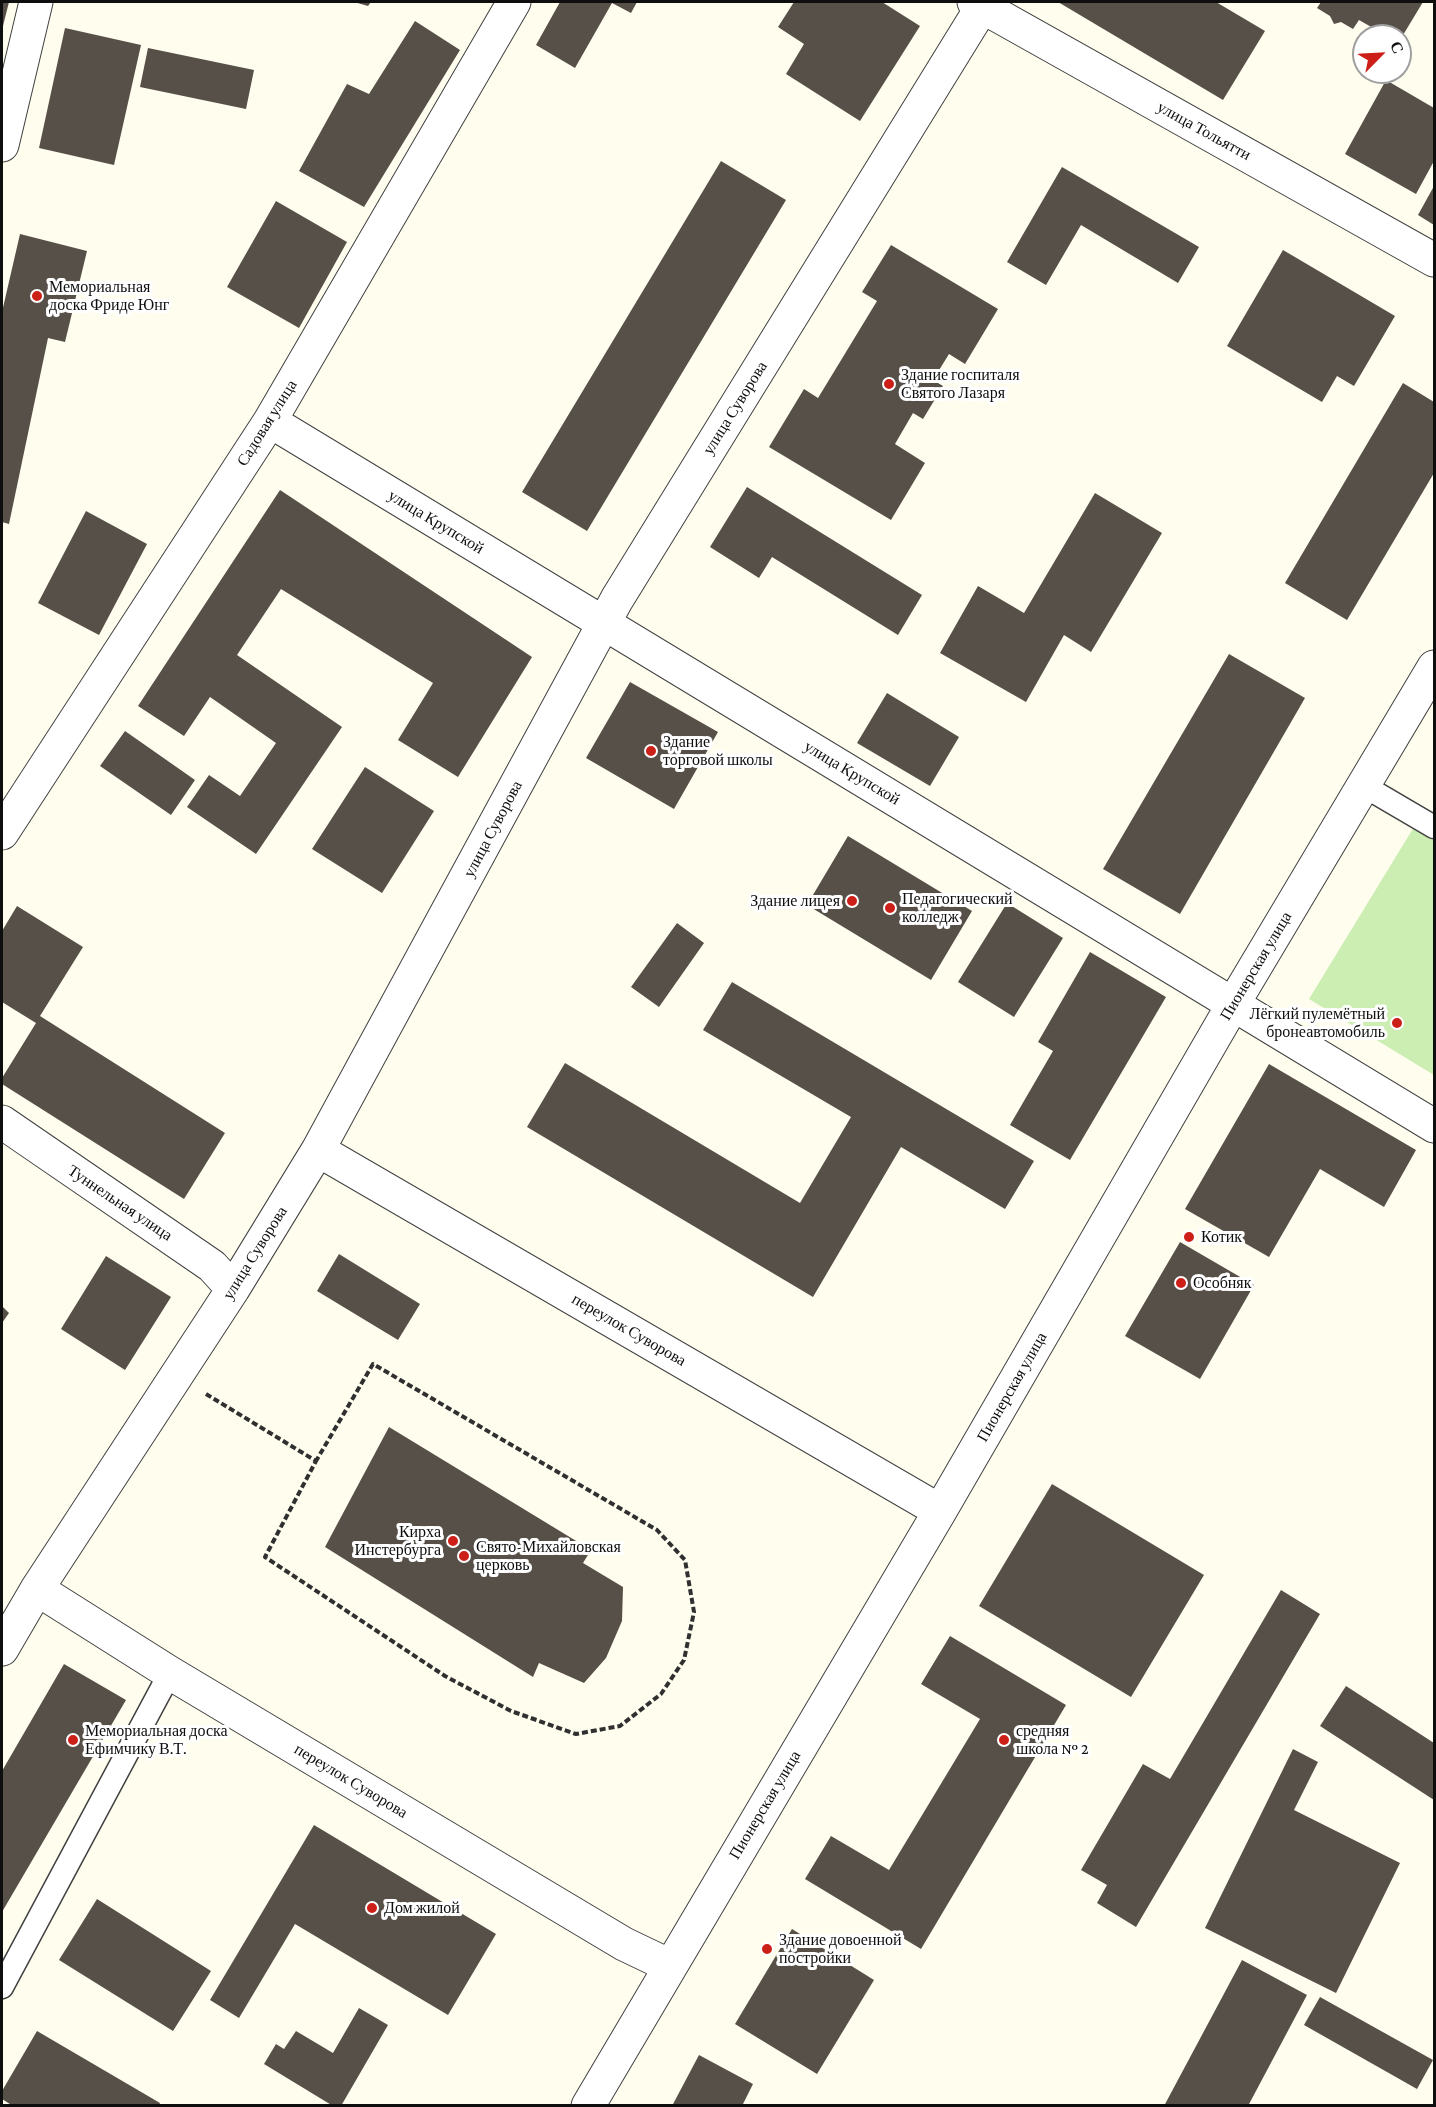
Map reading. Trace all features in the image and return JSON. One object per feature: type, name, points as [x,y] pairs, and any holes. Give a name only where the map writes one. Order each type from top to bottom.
[{"type":"street","points":[[2,145],[36,2]]},
{"type":"street","name":"Садовая улица","points":[[2,833],[270,421],[514,2]]},
{"type":"street","name":"улица Тольятти","points":[[978,4],[1434,260]]},
{"type":"street","name":"улица Суворова","points":[[2,1649],[37,1589],[233,1289],[318,1150],[604,623],[978,4]]},
{"type":"street","name":"улица Крупской","points":[[270,421],[1434,1126]]},
{"type":"street","name":"Пионерская улица","points":[[588,2106],[940,1511],[1234,1004],[1434,667]]},
{"type":"street","name":"Туннельная улица","points":[[2,1122],[212,1266],[233,1289]]},
{"type":"street","name":"переулок Суворова","points":[[318,1150],[940,1511]]},
{"type":"street","name":"переулок Суворова","points":[[37,1589],[170,1672],[624,1944],[670,1966]]},
{"type":"lane","points":[[1364,786],[1434,827]]},
{"type":"lane","points":[[2,1987],[170,1672]]},
{"type":"path","points":[[373,1364],[657,1530],[686,1560],[694,1612],[684,1660],[661,1694],[620,1726],[576,1734],[511,1711],[445,1676],[265,1557],[316,1461],[373,1364]]},
{"type":"path","points":[[204,1393],[316,1461]]},
{"type":"green space","points":[[1417,822],[1434,833],[1434,1075],[1309,999]]},
{"type":"building","points":[[2,2],[9,2],[2,30]]},
{"type":"building","points":[[354,2],[371,2],[368,6]]},
{"type":"building","points":[[560,2],[637,2],[631,13],[612,3],[575,68],[536,45]]},
{"type":"building","points":[[794,2],[882,2],[920,26],[860,121],[786,74],[804,44],[778,27]]},
{"type":"building","points":[[1058,2],[1216,2],[1265,31],[1223,100]]},
{"type":"building","points":[[1321,2],[1423,2],[1410,24],[1366,24],[1359,20],[1356,24],[1352,24],[1352,28],[1341,22],[1334,24],[1330,16],[1317,8]]},
{"type":"building","points":[[415,21],[460,50],[364,207],[299,171],[347,84],[369,94]]},
{"type":"building","points":[[65,28],[141,45],[114,165],[39,148]]},
{"type":"building","points":[[148,48],[254,70],[246,109],[140,87]]},
{"type":"building","points":[[1384,84],[1393,84],[1434,108],[1434,161],[1416,194],[1345,154]]},
{"type":"building","points":[[721,161],[786,200],[587,531],[522,492]]},
{"type":"building","points":[[1062,167],[1199,247],[1178,283],[1081,225],[1046,285],[1007,262]]},
{"type":"building","points":[[1434,186],[1434,225],[1418,215]]},
{"type":"building","points":[[276,201],[347,242],[299,328],[227,287]]},
{"type":"building","points":[[20,234],[87,251],[65,342],[48,338],[9,524],[2,522],[2,312]]},
{"type":"building","points":[[891,245],[998,309],[965,364],[949,354],[933,380],[943,386],[923,419],[913,413],[895,444],[925,463],[891,520],[769,447],[804,389],[818,398],[877,301],[862,292]]},
{"type":"building","points":[[1283,250],[1395,316],[1354,386],[1337,376],[1322,402],[1227,346]]},
{"type":"building","points":[[1403,383],[1434,402],[1434,473],[1347,620],[1285,583]]},
{"type":"building","points":[[747,487],[922,595],[898,635],[772,557],[759,578],[710,547]]},
{"type":"building","points":[[280,490],[532,657],[458,777],[398,740],[433,683],[281,589],[237,655],[342,727],[256,854],[187,807],[209,775],[240,796],[276,743],[210,697],[184,736],[138,706]]},
{"type":"building","points":[[1095,493],[1162,533],[1091,652],[1064,635],[1026,702],[940,653],[978,586],[1024,613]]},
{"type":"building","points":[[86,511],[147,544],[99,635],[38,603]]},
{"type":"building","points":[[1229,654],[1305,698],[1180,914],[1103,869]]},
{"type":"building","points":[[630,682],[718,732],[674,809],[586,758]]},
{"type":"building","points":[[887,693],[959,737],[930,786],[857,743]]},
{"type":"building","points":[[125,731],[195,780],[171,815],[100,766]]},
{"type":"building","points":[[365,767],[434,811],[382,893],[312,849]]},
{"type":"building","name":"Педагогический колледж","points":[[848,836],[972,911],[931,980],[807,905]]},
{"type":"building","points":[[1007,903],[1063,938],[1014,1017],[958,982]]},
{"type":"building","points":[[17,906],[83,947],[40,1016],[225,1133],[184,1199],[2,1084],[2,1078],[36,1023],[2,1002],[2,931]]},
{"type":"building","points":[[677,923],[704,943],[659,1007],[631,987]]},
{"type":"building","points":[[1090,952],[1166,997],[1070,1160],[1010,1125],[1053,1051],[1038,1042]]},
{"type":"building","points":[[732,982],[1034,1161],[1005,1209],[901,1147],[813,1297],[527,1127],[565,1063],[800,1203],[851,1117],[703,1030]]},
{"type":"building","points":[[1269,1064],[1416,1150],[1384,1207],[1320,1169],[1269,1257],[1185,1209]]},
{"type":"building","points":[[1180,1242],[1254,1285],[1200,1379],[1125,1336]]},
{"type":"building","points":[[339,1254],[420,1304],[398,1340],[317,1291]]},
{"type":"building","points":[[106,1256],[171,1297],[125,1370],[61,1329]]},
{"type":"building","points":[[2,1306],[9,1313],[2,1323]]},
{"type":"building","name":"Свято-Михайловская церковь","points":[[389,1427],[591,1550],[583,1563],[623,1587],[622,1621],[606,1658],[584,1683],[539,1663],[533,1677],[325,1547]]},
{"type":"building","points":[[1052,1484],[1204,1575],[1131,1697],[979,1606]]},
{"type":"building","points":[[1281,1590],[1320,1614],[1136,1927],[1097,1903],[1107,1885],[1081,1870],[1143,1764],[1170,1779]]},
{"type":"building","points":[[950,1636],[1066,1705],[921,1949],[805,1879],[831,1836],[889,1870],[980,1719],[921,1684]]},
{"type":"building","points":[[64,1664],[126,1700],[2,1912],[2,1771]]},
{"type":"building","points":[[1346,1686],[1434,1743],[1434,1800],[1320,1726]]},
{"type":"building","points":[[1293,1749],[1318,1762],[1294,1810],[1400,1863],[1336,1993],[1205,1928]]},
{"type":"building","points":[[314,1825],[496,1934],[448,2015],[295,1924],[239,2018],[210,2000]]},
{"type":"building","points":[[97,1899],[211,1971],[173,2031],[59,1960]]},
{"type":"building","points":[[792,1929],[874,1980],[817,2074],[735,2024]]},
{"type":"building","points":[[1242,1960],[1307,1995],[1248,2106],[1164,2106]]},
{"type":"building","points":[[1320,1997],[1433,2060],[1417,2089],[1304,2025]]},
{"type":"building","points":[[359,2008],[388,2025],[341,2106],[333,2106],[264,2064],[276,2044],[284,2049],[296,2031],[333,2053]]},
{"type":"building","points":[[37,2031],[160,2103],[159,2106],[13,2106],[2,2099],[2,2091]]},
{"type":"building","points":[[699,2055],[753,2084],[742,2106],[672,2106]]},
{"type":"place","name":"Мемориальная доска Фриде Юнг","points":[[37,296]]},
{"type":"place","name":"Здание госпиталя Святого Лазаря","points":[[889,384]]},
{"type":"place","name":"Здание торговой школы","points":[[651,751]]},
{"type":"place","name":"Здание лицея","points":[[852,901]]},
{"type":"place","name":"Педагогический колледж","points":[[890,908]]},
{"type":"place","name":"Лёгкий пулемётный бронеавтомобиль","points":[[1397,1023]]},
{"type":"place","name":"Котик","points":[[1189,1237]]},
{"type":"place","name":"Особняк","points":[[1181,1283]]},
{"type":"place","name":"Кирха Инстербурга","points":[[453,1541]]},
{"type":"place","name":"Свято-Михайловская церковь","points":[[464,1556]]},
{"type":"place","name":"Мемориальная доска Ефимчику В.Т.","points":[[73,1740]]},
{"type":"place","name":"средняя школа № 2","points":[[1004,1740]]},
{"type":"place","name":"Дом жилой","points":[[372,1908]]},
{"type":"place","name":"Здание довоенной постройки","points":[[767,1949]]}]
